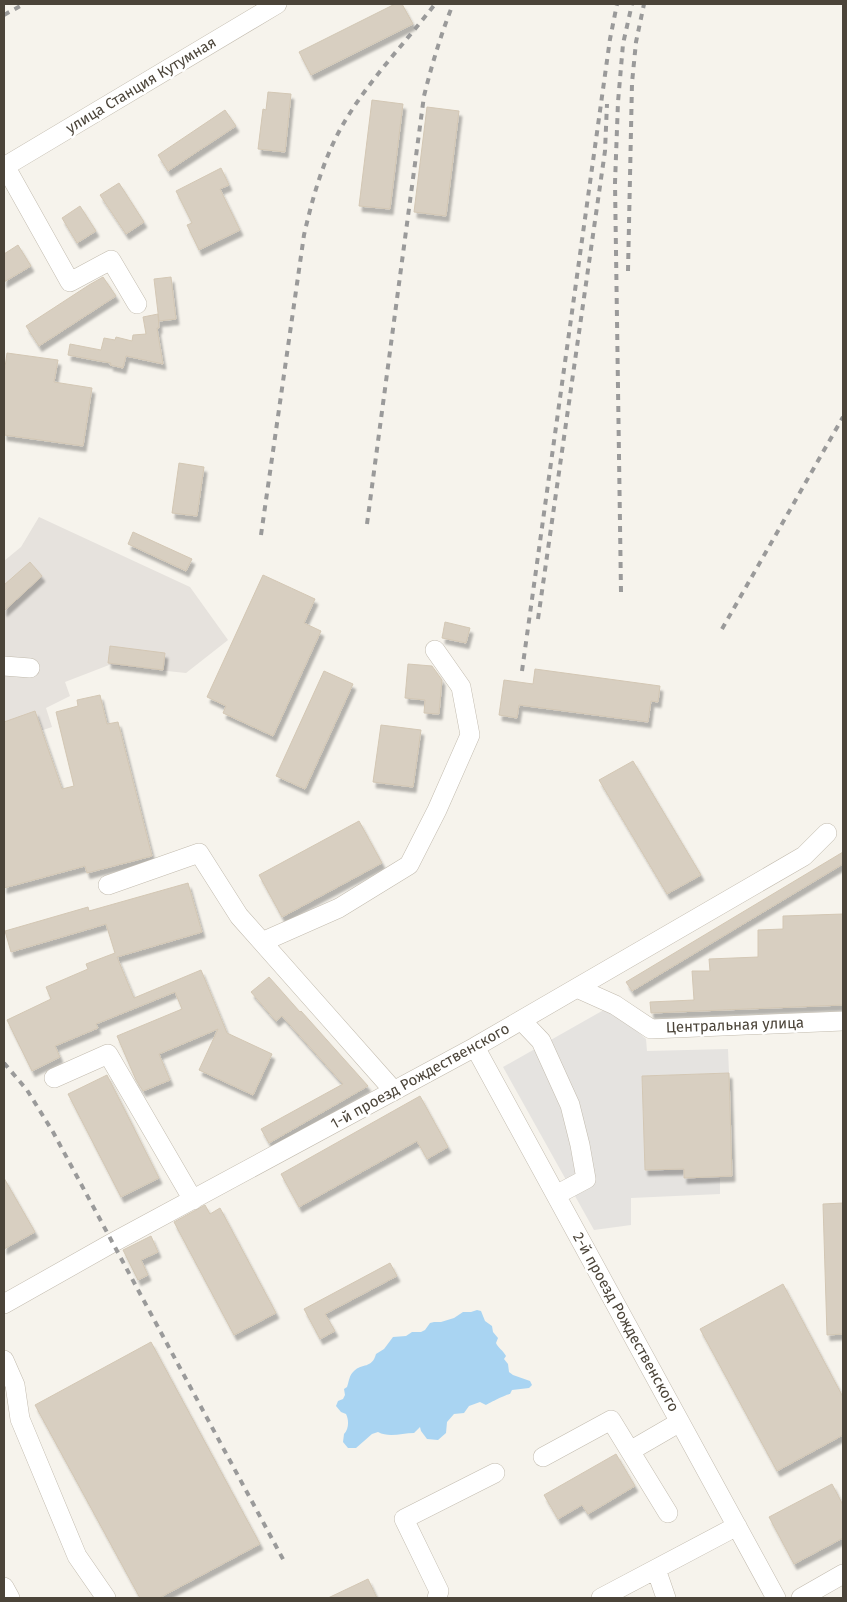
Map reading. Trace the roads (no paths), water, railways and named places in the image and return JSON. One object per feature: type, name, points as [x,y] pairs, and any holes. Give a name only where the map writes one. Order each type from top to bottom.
[{"type":"street","name":"улица Станция Кутумная","points":[[5,166],[278,4]]},
{"type":"street","points":[[5,166],[70,282],[111,260],[137,304]]},
{"type":"street","points":[[262,942],[339,908],[409,865],[437,810],[470,735],[461,686],[435,650]]},
{"type":"street","points":[[4,666],[30,668]]},
{"type":"street","name":"1-й проезд Рождественского","points":[[4,1304],[475,1047],[804,856],[827,833]]},
{"type":"street","points":[[108,886],[199,853],[239,916],[394,1091]]},
{"type":"street","name":"Центральная улица","points":[[577,988],[615,1005],[651,1029],[843,1021]]},
{"type":"street","points":[[521,1020],[541,1040],[552,1063],[570,1105],[580,1145],[586,1178],[556,1195]]},
{"type":"street","name":"2-й проезд Рождественского","points":[[475,1047],[776,1598]]},
{"type":"street","points":[[54,1078],[108,1054],[193,1200]]},
{"type":"street","points":[[4,1360],[16,1385],[20,1419],[77,1556],[106,1598]]},
{"type":"street","points":[[543,1456],[612,1420],[668,1513]]},
{"type":"street","points":[[630,1451],[680,1422]]},
{"type":"street","points":[[437,1598],[439,1591],[404,1519],[495,1473]]},
{"type":"street","points":[[601,1598],[737,1526]]},
{"type":"street","points":[[656,1569],[666,1598]]},
{"type":"street","points":[[801,1598],[843,1574]]},
{"type":"street","points":[[4,1587],[10,1598]]},
{"type":"water","points":[[481,1311],[485,1321],[492,1326],[493,1332],[498,1338],[496,1343],[506,1356],[504,1359],[508,1364],[509,1372],[530,1381],[532,1385],[529,1388],[512,1390],[510,1394],[486,1405],[480,1402],[469,1406],[464,1413],[454,1414],[447,1422],[446,1433],[438,1440],[427,1439],[420,1427],[414,1433],[391,1435],[378,1432],[372,1434],[356,1448],[348,1448],[343,1442],[344,1434],[348,1427],[347,1416],[336,1406],[338,1401],[343,1399],[345,1395],[344,1389],[347,1387],[352,1373],[372,1362],[376,1354],[384,1349],[393,1337],[406,1336],[412,1332],[421,1332],[430,1323],[441,1322],[454,1318],[463,1312]]},
{"type":"railway","points":[[4,15],[24,4]]},
{"type":"railway","points":[[261,535],[304,235],[320,177],[331,148],[345,121],[377,76],[435,4]]},
{"type":"railway","points":[[367,524],[424,96],[437,49],[453,4]]},
{"type":"railway","points":[[522,671],[610,39],[617,4]]},
{"type":"railway","points":[[621,592],[615,183],[618,102],[623,44],[632,4]]},
{"type":"railway","points":[[628,271],[632,83],[636,42],[644,4]]},
{"type":"railway","points":[[538,619],[605,151],[607,104]]},
{"type":"railway","points":[[722,629],[843,417]]},
{"type":"railway","points":[[4,1063],[27,1090],[53,1132],[284,1561]]}]
